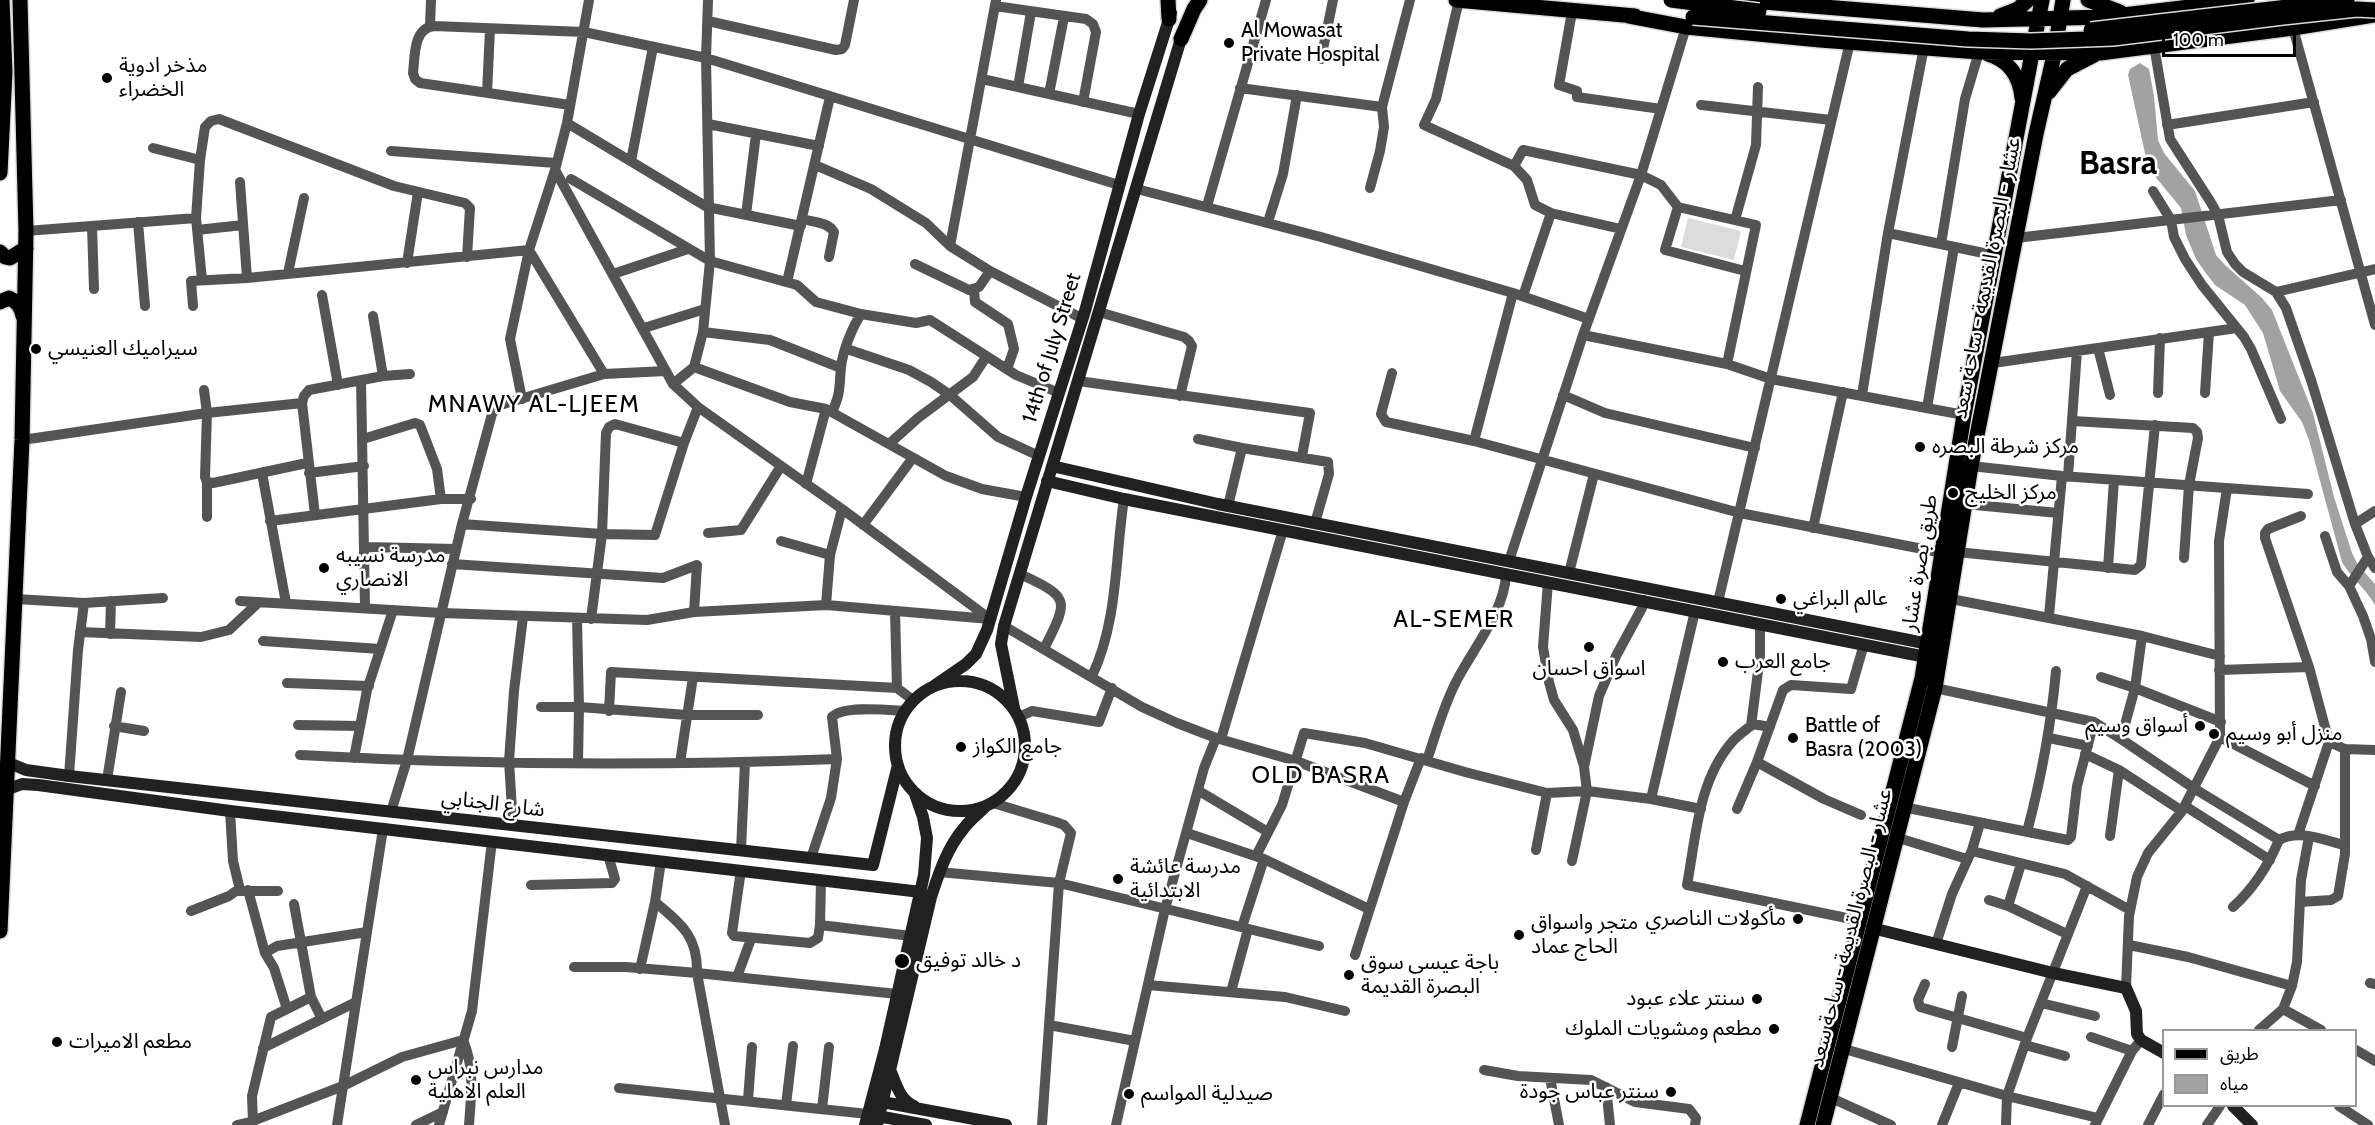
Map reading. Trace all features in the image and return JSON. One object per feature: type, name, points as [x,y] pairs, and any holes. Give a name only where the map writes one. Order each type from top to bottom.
[{"type":"main road","points":[[0,171],[5,72],[2,0]]},
{"type":"main road","points":[[0,931],[22,440],[26,231],[20,0]]},
{"type":"main road","points":[[1168,0],[1169,19]]},
{"type":"main road","points":[[1181,39],[1200,0]]},
{"type":"main road","points":[[1457,0],[1690,22],[1850,42],[1979,52],[2033,53],[2100,53],[2375,15]]},
{"type":"main road","points":[[1671,0],[1863,22],[2030,31],[2096,30],[2347,0]]},
{"type":"main road","points":[[1739,0],[1798,2],[1983,20],[2039,20],[2129,14],[2247,0]]},
{"type":"main road","points":[[1983,20],[2010,13],[2028,0]]},
{"type":"main road","name":"طريق بصرة عشار","points":[[1807,1125],[1867,925],[1950,552],[1965,415],[2042,0]]},
{"type":"main road","name":"عشار - البصرة القديمة - ساحة سعد","points":[[1823,1125],[1867,925],[1895,837],[1935,688],[1951,599],[1950,552],[1965,504],[2016,238],[2055,53],[2063,0]]},
{"type":"main road","points":[[2088,0],[2129,14]]},
{"type":"main road","points":[[1690,22],[2031,41],[2113,39],[2293,16],[2357,9],[2375,10]]},
{"type":"main road","points":[[1979,52],[1999,58],[2013,71],[2021,88],[2023,108]]},
{"type":"main road","points":[[2044,99],[2067,69],[2083,59],[2100,53]]},
{"type":"main road","points":[[0,252],[10,258],[26,248]]},
{"type":"main road","points":[[0,302],[9,298],[14,300],[22,314],[24,325]]},
{"type":"street","points":[[430,26],[431,0]]},
{"type":"street","points":[[522,399],[510,339],[529,250],[567,123],[589,0]]},
{"type":"street","points":[[674,384],[694,367],[703,332],[710,261],[707,207],[708,0]]},
{"type":"street","points":[[708,21],[836,50],[842,49],[845,45],[854,0]]},
{"type":"street","name":"14th of July Street","points":[[934,686],[966,664],[976,654],[990,619],[1083,319],[1138,114],[1175,0]]},
{"type":"street","name":"14th of July Street","points":[[1016,712],[1001,644],[1004,626],[1193,0]]},
{"type":"street","points":[[1207,206],[1266,0]]},
{"type":"street","points":[[1321,59],[1334,0]]},
{"type":"street","points":[[1370,188],[1384,127],[1382,107],[1410,0]]},
{"type":"street","points":[[1457,0],[1436,99],[1424,125],[1514,166],[1527,180],[1535,205],[1551,213],[1621,229]]},
{"type":"street","points":[[950,246],[996,3],[1031,12],[1086,19],[1093,24],[1096,32],[1083,102]]},
{"type":"street","points":[[1018,87],[1031,12]]},
{"type":"street","points":[[1572,12],[1559,85],[1577,91],[1577,97],[1661,109]]},
{"type":"street","points":[[1049,94],[1064,16]]},
{"type":"street","points":[[1509,561],[1583,335],[1641,175],[1690,22]]},
{"type":"street","points":[[570,105],[423,84],[415,79],[413,70],[418,36],[423,29],[430,26],[584,32],[706,58],[1119,185]]},
{"type":"street","points":[[2293,28],[2375,325]]},
{"type":"street","points":[[487,93],[490,29]]},
{"type":"street","points":[[1718,602],[1850,42]]},
{"type":"street","points":[[2154,46],[2167,124],[2175,147],[2213,215],[2227,252],[2235,264],[2243,272],[2276,292],[2286,308],[2311,380],[2365,560],[2375,568]]},
{"type":"street","points":[[631,161],[654,47]]},
{"type":"street","points":[[1862,395],[1888,232],[1924,48]]},
{"type":"street","points":[[1941,244],[1965,99],[1979,52]]},
{"type":"street","points":[[982,79],[1138,114]]},
{"type":"street","points":[[1735,220],[1756,145],[1758,87]]},
{"type":"street","points":[[1240,88],[1382,107]]},
{"type":"street","points":[[1268,222],[1283,174],[1297,95]]},
{"type":"street","points":[[787,282],[830,97]]},
{"type":"street","points":[[2167,124],[2314,102]]},
{"type":"street","points":[[1701,105],[1831,120]]},
{"type":"street","points":[[202,280],[196,218],[200,160],[205,127],[211,121],[223,119],[394,186],[458,201],[470,208],[467,257]]},
{"type":"street","points":[[567,123],[707,207],[746,215],[830,226],[834,232],[829,257]]},
{"type":"street","points":[[708,124],[819,146]]},
{"type":"street","points":[[746,215],[756,134]]},
{"type":"street","points":[[153,148],[200,160]]},
{"type":"street","points":[[1514,166],[1523,150],[1641,175],[1662,185],[1678,207],[1756,225],[1727,364]]},
{"type":"street","points":[[392,151],[556,166]]},
{"type":"street","points":[[815,165],[871,189],[926,224],[950,246],[990,271],[1083,319]]},
{"type":"street","points":[[556,166],[674,384],[698,407],[842,509],[990,619]]},
{"type":"street","points":[[571,179],[710,261],[787,282],[804,289],[816,302],[861,314],[916,323],[930,320],[968,342],[986,357],[1007,369],[1059,393]]},
{"type":"street","points":[[240,182],[247,278]]},
{"type":"street","points":[[1137,189],[1268,222],[1518,295],[1589,319]]},
{"type":"street","points":[[2153,191],[2174,220],[2174,237],[2202,285],[2251,349],[2281,419]]},
{"type":"street","points":[[407,263],[418,192]]},
{"type":"street","points":[[288,273],[304,198]]},
{"type":"street","points":[[2016,238],[2341,200]]},
{"type":"street","points":[[1678,207],[1665,250],[1745,271]]},
{"type":"street","points":[[1474,441],[1518,295],[1551,213]]},
{"type":"street","points":[[26,231],[196,218]]},
{"type":"street","points":[[138,222],[145,306]]},
{"type":"street","points":[[197,230],[243,225]]},
{"type":"street","points":[[92,226],[94,289]]},
{"type":"street","points":[[1888,232],[1993,255]]},
{"type":"street","points":[[1927,408],[1954,247]]},
{"type":"street","points":[[613,274],[688,249]]},
{"type":"street","points":[[194,306],[191,281],[247,278],[529,250]]},
{"type":"street","points":[[529,250],[604,374]]},
{"type":"street","points":[[915,264],[969,290],[974,290]]},
{"type":"street","points":[[2276,292],[2375,269]]},
{"type":"street","points":[[990,271],[974,290],[975,302],[1008,324],[1014,349],[1007,369]]},
{"type":"street","points":[[322,295],[338,385]]},
{"type":"street","points":[[644,328],[705,309]]},
{"type":"street","points":[[1099,312],[1184,337],[1189,341],[1192,346],[1179,396]]},
{"type":"street","points":[[806,484],[829,411],[841,388],[841,368],[861,314]]},
{"type":"street","points":[[373,316],[383,376]]},
{"type":"street","points":[[1993,363],[2237,328]]},
{"type":"street","points":[[703,332],[770,340],[841,368]]},
{"type":"street","points":[[2205,393],[2209,332]]},
{"type":"street","points":[[1583,335],[1727,364],[1771,379],[1965,415]]},
{"type":"street","points":[[2158,393],[2160,338]]},
{"type":"street","points":[[2098,348],[2110,395]]},
{"type":"street","points":[[847,349],[909,370],[950,395],[964,410],[998,437],[1039,456]]},
{"type":"street","points":[[2049,616],[2058,513],[2073,421],[2077,351]]},
{"type":"street","points":[[889,444],[910,424],[972,377],[986,357]]},
{"type":"street","points":[[694,367],[790,402],[829,411],[946,476],[982,489],[1026,497]]},
{"type":"street","points":[[391,812],[407,760],[452,564],[492,414],[497,406],[604,374],[666,371]]},
{"type":"street","points":[[1392,373],[1381,414],[1386,422],[1474,441],[1740,513],[1813,528],[1950,552],[2135,570],[2141,565],[2155,425]]},
{"type":"street","points":[[315,515],[308,468],[302,403],[304,396],[309,390],[383,376],[410,374]]},
{"type":"street","points":[[362,380],[365,608]]},
{"type":"street","points":[[1078,381],[1310,413],[1302,456]]},
{"type":"street","points":[[204,390],[207,413],[205,477],[207,517]]},
{"type":"street","points":[[1813,528],[1843,392]]},
{"type":"street","points":[[1563,395],[1605,413],[1755,448]]},
{"type":"street","points":[[22,440],[207,413],[302,403]]},
{"type":"street","points":[[462,524],[602,534],[655,535],[684,443],[698,407]]},
{"type":"street","points":[[2073,421],[2193,428],[2197,432],[2198,438],[2189,485],[2184,558]]},
{"type":"street","points":[[363,439],[415,423],[420,425],[436,469],[441,499]]},
{"type":"street","points":[[591,619],[602,534],[606,433],[609,427],[615,424],[684,443]]},
{"type":"street","points":[[1198,439],[1328,462],[1329,474],[1315,523]]},
{"type":"street","points":[[1228,506],[1242,448]]},
{"type":"street","points":[[863,525],[912,459]]},
{"type":"street","points":[[207,482],[213,483],[262,473],[308,468],[364,466]]},
{"type":"street","points":[[708,533],[741,530],[782,466]]},
{"type":"street","points":[[1052,466],[1228,506],[1718,602],[1927,650]]},
{"type":"street","points":[[1971,466],[2065,476],[2308,494]]},
{"type":"street","points":[[262,473],[286,603]]},
{"type":"street","points":[[1569,573],[1594,474]]},
{"type":"street","points":[[2108,568],[2114,480]]},
{"type":"street","points":[[1047,481],[1124,499],[1864,644],[1927,650]]},
{"type":"street","points":[[2162,1052],[2141,1040],[2137,1034],[2136,1011],[2126,988],[2130,910],[2137,877],[2148,853],[2184,808],[2220,737],[2219,541],[2227,488]]},
{"type":"street","points":[[270,521],[441,499],[471,499]]},
{"type":"street","points":[[1092,676],[1108,632],[1124,499]]},
{"type":"street","points":[[1965,504],[2058,513]]},
{"type":"street","points":[[826,605],[830,555],[842,509]]},
{"type":"street","points":[[2355,524],[2375,511]]},
{"type":"street","points":[[2260,1029],[2283,1009],[2292,986],[2297,962],[2304,836],[2315,786],[2329,742],[2309,667],[2265,538],[2268,529],[2301,516]]},
{"type":"street","points":[[1116,1125],[1165,909],[1204,768],[1219,738],[1283,530]]},
{"type":"street","points":[[2325,536],[2337,572],[2350,583],[2371,639],[2375,662]]},
{"type":"street","points":[[781,541],[830,555]]},
{"type":"street","points":[[365,547],[456,549]]},
{"type":"street","points":[[2350,583],[2365,560]]},
{"type":"street","points":[[452,564],[663,578],[697,565],[694,612]]},
{"type":"street","points":[[1020,574],[1053,589],[1060,599],[1061,614],[1044,649]]},
{"type":"street","points":[[1355,955],[1404,802],[1455,683],[1502,597],[1506,574]]},
{"type":"street","points":[[1548,582],[1543,634],[1548,682],[1554,700],[1573,730],[1584,767],[1587,791],[1572,861]]},
{"type":"street","points":[[16,599],[84,603],[163,598]]},
{"type":"street","points":[[1951,599],[2049,616],[2220,656]]},
{"type":"street","points":[[1584,767],[1599,696],[1616,657],[1642,608],[1643,600]]},
{"type":"street","points":[[110,634],[111,601]]},
{"type":"street","points":[[240,601],[442,614],[647,620],[694,612],[826,605],[990,619]]},
{"type":"street","points":[[80,632],[201,638],[229,630],[259,602]]},
{"type":"street","points":[[69,776],[84,603]]},
{"type":"street","points":[[354,758],[369,686],[393,610]]},
{"type":"street","points":[[895,611],[897,688],[909,706]]},
{"type":"street","points":[[1651,800],[1695,611]]},
{"type":"street","points":[[513,826],[509,761],[514,690],[523,616]]},
{"type":"street","points":[[577,618],[578,762]]},
{"type":"street","points":[[1751,726],[1760,656],[1760,624]]},
{"type":"street","points":[[1004,626],[1142,707],[1177,723],[1296,761],[1404,802]]},
{"type":"street","points":[[2121,739],[2135,687],[2142,636]]},
{"type":"street","points":[[263,641],[380,649]]},
{"type":"street","points":[[1737,809],[1783,690],[1791,684],[1851,689],[1864,644]]},
{"type":"street","points":[[2219,670],[2309,667]]},
{"type":"street","points":[[2027,832],[2049,738],[2056,671]]},
{"type":"street","points":[[609,711],[611,672],[897,688]]},
{"type":"street","points":[[680,763],[693,677]]},
{"type":"street","points":[[2101,677],[2135,687],[2221,722]]},
{"type":"street","points":[[872,1120],[891,1072],[931,897],[939,872],[964,828],[1006,793],[1017,780],[1023,765],[1026,748],[1024,732],[1016,712],[1004,697],[991,688],[972,682],[953,681],[934,686],[909,706],[896,731],[895,753],[898,765],[901,775],[914,793],[923,817],[927,855],[897,994],[878,1101]]},
{"type":"street","points":[[287,683],[369,686]]},
{"type":"street","points":[[1016,712],[1032,711],[1100,722],[1112,688]]},
{"type":"street","points":[[1935,688],[2094,722],[2195,789],[2279,840]]},
{"type":"street","points":[[107,780],[121,692]]},
{"type":"street","points":[[811,858],[831,798],[837,759],[832,717],[838,711],[909,706]]},
{"type":"street","points":[[541,707],[579,707],[687,715],[758,715]]},
{"type":"street","points":[[1903,807],[2065,841],[2071,837],[2077,786],[2094,722]]},
{"type":"street","points":[[1770,727],[1756,723],[1734,740],[1721,756],[1707,786],[1701,809],[1688,885],[1867,925],[2054,973],[2126,988]]},
{"type":"street","points":[[298,725],[360,726]]},
{"type":"street","points":[[114,726],[144,731]]},
{"type":"street","points":[[1231,992],[1260,858],[1268,832],[1282,805],[1304,733],[1365,743],[1547,793],[1587,791],[1701,809]]},
{"type":"street","points":[[2220,737],[2315,786]]},
{"type":"street","points":[[2049,738],[2087,750],[2270,860]]},
{"type":"street","points":[[2329,742],[2345,749],[2375,750]]},
{"type":"street","points":[[2300,902],[2336,899],[2338,896],[2344,845],[2345,749]]},
{"type":"street","points":[[300,756],[407,760],[680,763],[837,759]]},
{"type":"street","points":[[741,850],[745,762]]},
{"type":"street","points":[[1757,762],[1824,799],[1861,815]]},
{"type":"street","name":"شارع الجنابي","points":[[9,763],[39,779],[230,811],[921,891]]},
{"type":"street","name":"شارع الجنابي","points":[[6,790],[39,779],[69,776],[873,865],[898,765]]},
{"type":"street","points":[[2110,836],[2119,770]]},
{"type":"street","points":[[1198,791],[1268,832]]},
{"type":"street","points":[[914,793],[926,802],[956,812],[971,811],[990,805],[1056,822],[1064,825],[1071,833],[1059,883],[1042,1125]]},
{"type":"street","points":[[1536,850],[1547,793]]},
{"type":"street","points":[[230,811],[233,861],[265,953],[274,968],[287,1009]]},
{"type":"street","points":[[1936,944],[1952,894],[1980,823]]},
{"type":"street","points":[[337,1125],[383,829]]},
{"type":"street","points":[[1187,833],[1260,858],[1369,909]]},
{"type":"street","points":[[2233,907],[2250,892],[2270,860],[2279,840],[2288,836],[2304,836],[2344,845]]},
{"type":"street","points":[[1895,837],[1969,855],[2066,874],[2130,910]]},
{"type":"street","points":[[439,1125],[472,1011],[492,842]]},
{"type":"street","points":[[531,885],[612,883],[615,879],[608,855]]},
{"type":"street","points":[[640,969],[655,902],[661,861]]},
{"type":"street","points":[[2008,906],[2021,864]]},
{"type":"street","points":[[741,870],[732,933],[738,938],[810,943],[818,938],[821,880]]},
{"type":"street","points":[[939,872],[1059,883],[1319,946]]},
{"type":"street","points":[[2006,1125],[2007,1096],[2026,1041],[2087,886]]},
{"type":"street","points":[[191,911],[244,890],[278,891]]},
{"type":"street","points":[[1989,900],[2008,906],[2067,934]]},
{"type":"street","points":[[655,902],[677,920],[691,938],[697,956],[697,973],[725,1125]]},
{"type":"street","points":[[294,904],[312,997],[322,1019]]},
{"type":"street","points":[[820,925],[911,936]]},
{"type":"street","points":[[265,953],[277,946],[367,932]]},
{"type":"street","points":[[737,977],[751,939]]},
{"type":"street","points":[[2129,945],[2188,957],[2292,986]]},
{"type":"street","points":[[574,967],[697,973],[897,994]]},
{"type":"street","points":[[1148,984],[1285,997],[1345,1011]]},
{"type":"street","points":[[1925,984],[1918,1000],[1920,1007],[1957,1017],[2065,1056]]},
{"type":"street","points":[[1952,1047],[1962,996]]},
{"type":"street","points":[[253,1121],[252,1096],[271,1017],[312,997]]},
{"type":"street","points":[[263,1048],[356,1002]]},
{"type":"street","points":[[2041,1003],[2095,1016]]},
{"type":"street","points":[[2283,1009],[2319,1029]]},
{"type":"street","points":[[1049,1025],[1135,1041]]},
{"type":"street","points":[[2091,1037],[2132,1051]]},
{"type":"street","points":[[237,1125],[343,1086],[402,1057],[463,1040]]},
{"type":"street","points":[[463,1040],[469,1053],[472,1074],[469,1125]]},
{"type":"street","points":[[1841,1048],[2097,1121],[2132,1051],[2141,1040]]},
{"type":"street","points":[[786,1105],[793,1046]]},
{"type":"street","points":[[748,1100],[753,1047]]},
{"type":"street","points":[[822,1109],[829,1047]]},
{"type":"street","points":[[2357,1051],[2375,1061]]},
{"type":"street","points":[[1484,1070],[1518,1076],[1581,1078],[1599,1082],[1606,1088],[1635,1102],[1689,1109],[1696,1118],[1695,1125]]},
{"type":"street","points":[[891,1072],[907,1103],[921,1109]]},
{"type":"street","points":[[1550,1078],[1559,1125]]},
{"type":"street","points":[[1942,1125],[1959,1083]]},
{"type":"street","points":[[619,1088],[748,1100],[822,1109],[872,1120],[924,1125]]},
{"type":"street","points":[[1606,1088],[1610,1125]]},
{"type":"street","points":[[2148,1125],[2162,1096]]},
{"type":"street","points":[[1829,1097],[1891,1125]]},
{"type":"street","points":[[878,1101],[1006,1125]]},
{"type":"street","points":[[2207,1125],[2219,1107]]},
{"type":"street","points":[[2234,1107],[2252,1125]]},
{"type":"street","points":[[2341,1107],[2368,1125]]},
{"type":"street","points":[[416,1125],[442,1112]]},
{"type":"shaded area","points":[[1688,218],[1741,231],[1734,260],[1681,247]]},
{"type":"water","points":[[2140,63],[2149,69],[2158,140],[2164,153],[2195,191],[2216,255],[2272,310],[2313,413],[2334,497],[2352,553],[2358,565],[2375,584],[2375,605],[2342,562],[2309,440],[2302,422],[2280,391],[2263,333],[2245,305],[2215,285],[2196,259],[2186,235],[2181,208],[2153,174],[2146,158],[2128,75],[2130,69]]},
{"type":"place","name":"Al Mowasat Private Hospital","points":[[1229,43]]},
{"type":"place","name":"مذخر ادوية الخضراء","points":[[107,78]]},
{"type":"place","name":"سيراميك العنيسي","points":[[36,349]]},
{"type":"place","name":"مركز شرطة البصره","points":[[1920,447]]},
{"type":"place","name":"مركز الخليج","points":[[1953,493]]},
{"type":"place","name":"مدرسة نسيبه الانصاري","points":[[324,568]]},
{"type":"place","name":"عالم البراغي","points":[[1781,599]]},
{"type":"place","name":"اسواق احسان","points":[[1589,647]]},
{"type":"place","name":"جامع العرب","points":[[1723,662]]},
{"type":"place","name":"أسواق وسيم","points":[[2200,726]]},
{"type":"place","name":"منزل أبو وسيم","points":[[2214,734]]},
{"type":"place","name":"Battle of Basra (2003)","points":[[1793,738]]},
{"type":"place","name":"جامع الكواز","points":[[961,747]]},
{"type":"place","name":"مدرسة عائشة الابتدائية","points":[[1118,879]]},
{"type":"place","name":"مأكولات الناصري","points":[[1798,919]]},
{"type":"place","name":"متجر واسواق الحاج عماد","points":[[1519,935]]},
{"type":"place","name":"د خالد توفيق","points":[[902,961]]},
{"type":"place","name":"باجة عيسى سوق البصرة القديمة","points":[[1349,975]]},
{"type":"place","name":"سنتر علاء عبود","points":[[1757,999]]},
{"type":"place","name":"مطعم ومشويات الملوك","points":[[1774,1029]]},
{"type":"place","name":"مطعم الاميرات","points":[[57,1042]]},
{"type":"place","name":"مدارس نبراس العلم الاهلية","points":[[416,1080]]},
{"type":"place","name":"سنتر عباس جودة","points":[[1671,1092]]},
{"type":"place","name":"صيدلية المواسم","points":[[1129,1094]]},
{"type":"district","name":"Basra","points":[[2118,164]]},
{"type":"district","name":"MNAWY AL-LJEEM","points":[[534,405]]},
{"type":"district","name":"AL-SEMER","points":[[1454,620]]},
{"type":"district","name":"OLD BASRA","points":[[1321,776]]}]
